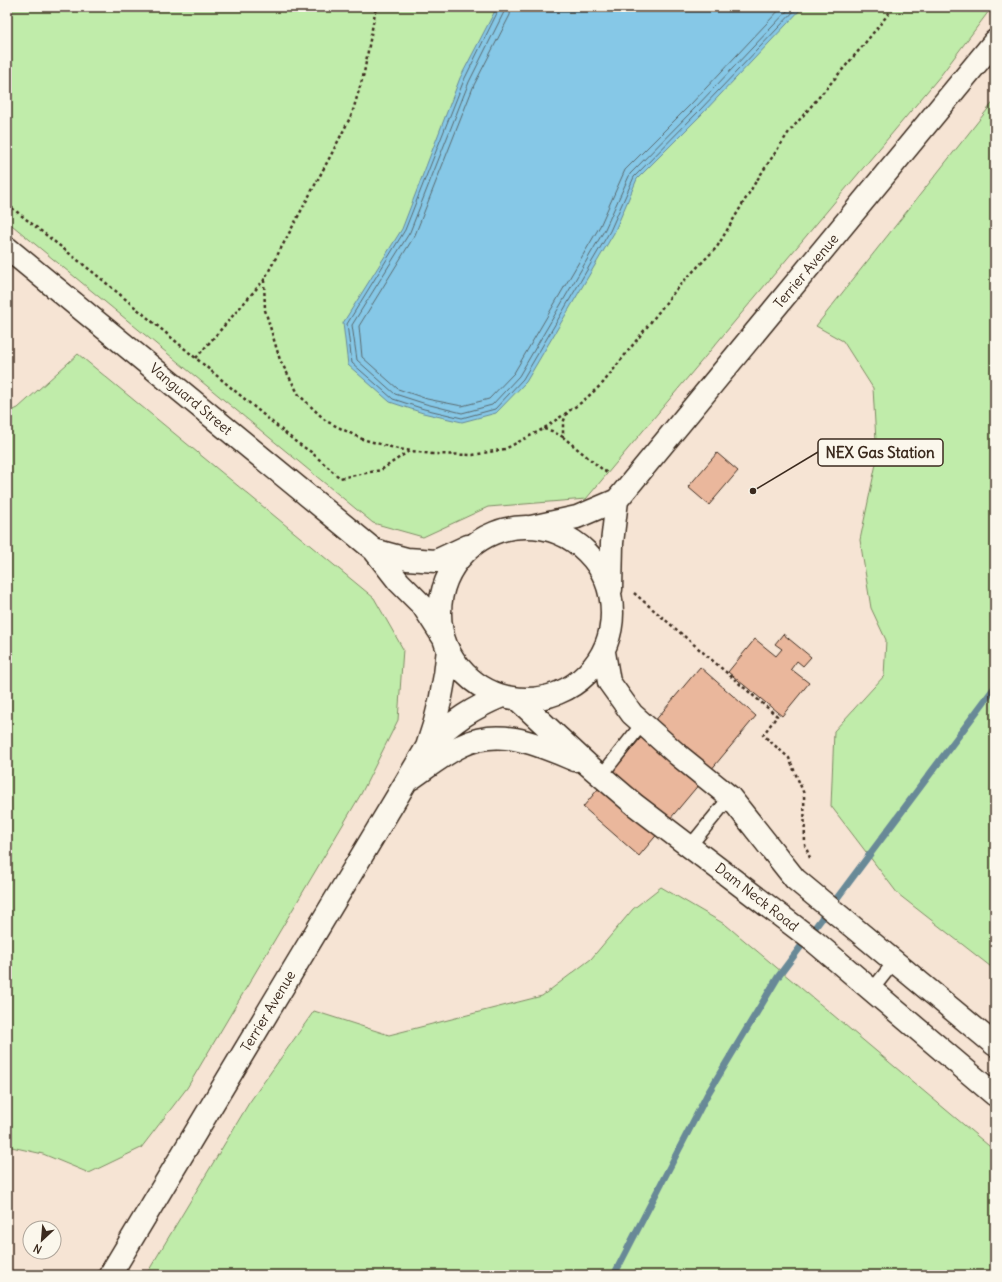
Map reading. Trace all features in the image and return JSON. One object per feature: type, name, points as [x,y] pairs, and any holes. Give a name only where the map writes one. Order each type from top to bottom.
[{"type":"street","name":"Terrier Avenue","points":[[531,527],[577,517],[617,500],[995,41]]},
{"type":"street","name":"Vanguard Street","points":[[7,248],[374,550],[399,582],[423,606],[461,669],[480,686],[510,698]]},
{"type":"street","points":[[510,698],[544,698],[568,689],[589,673],[604,652],[621,592],[612,543],[617,500]]},
{"type":"street","points":[[531,527],[558,533],[582,548],[621,592]]},
{"type":"street","name":"Vanguard Street","points":[[374,550],[407,559],[436,561],[504,530],[531,527]]},
{"type":"street","name":"Terrier Avenue","points":[[110,1275],[427,747],[439,713],[446,680],[445,643],[440,610],[445,583],[459,559],[479,541]]},
{"type":"street","points":[[604,652],[609,682],[632,714],[730,797],[795,879],[995,1045]]},
{"type":"street","name":"Terrier Avenue","points":[[427,747],[449,725],[476,707],[510,698]]},
{"type":"street","name":"Dam Neck Road","points":[[510,698],[635,805],[815,942],[995,1095]]},
{"type":"street","points":[[406,782],[462,745],[494,738],[511,738],[530,742],[594,770]]},
{"type":"lane","points":[[594,770],[642,724]]},
{"type":"lane","points":[[690,846],[730,797]]},
{"type":"lane","points":[[872,990],[894,962]]},
{"type":"path","points":[[196,358],[264,280],[352,114],[364,73],[376,7]]},
{"type":"path","points":[[264,280],[265,310],[280,360],[299,395],[326,421],[362,439],[409,451],[432,454],[473,455],[505,449],[543,429],[567,413],[603,383],[679,286],[717,247],[755,183],[789,132],[894,7]]},
{"type":"path","points":[[7,204],[196,358],[296,442],[311,452],[340,478],[381,470],[409,451]]},
{"type":"path","points":[[564,437],[563,423],[567,413]]},
{"type":"path","points":[[543,429],[552,430],[564,437],[614,479]]},
{"type":"path","points":[[621,592],[635,596],[777,716],[763,735],[789,758],[804,794],[805,845],[813,865]]},
{"type":"green space","points":[[7,7],[992,7],[941,75],[586,499],[488,507],[423,537],[373,523],[7,221]]},
{"type":"green space","points":[[995,100],[995,970],[898,894],[831,806],[834,731],[884,676],[886,640],[871,608],[860,540],[877,459],[873,388],[843,341],[816,326]]},
{"type":"green space","points":[[78,354],[374,598],[403,649],[398,720],[361,794],[187,1088],[141,1148],[89,1173],[43,1154],[7,1146],[7,413],[18,408]]},
{"type":"green space","points":[[661,887],[726,925],[995,1151],[995,1275],[146,1275],[249,1103],[314,1011],[389,1035],[542,996],[591,959],[633,909]]},
{"type":"water","points":[[497,7],[803,7],[702,114],[637,179],[614,233],[526,382],[496,413],[462,422],[423,413],[390,402],[348,365],[343,323],[402,229],[460,78]]},
{"type":"building","points":[[717,453],[738,471],[709,505],[688,487]]},
{"type":"building","points":[[783,634],[811,657],[803,666],[797,661],[791,669],[809,683],[782,716],[728,672],[755,639],[776,656],[782,649],[775,644]]},
{"type":"building","points":[[700,667],[756,716],[639,856],[583,807]]},
{"type":"waterway","points":[[614,1275],[707,1095],[778,977],[995,687]]},
{"type":"place","name":"NEX Gas Station","points":[[753,491]]}]
